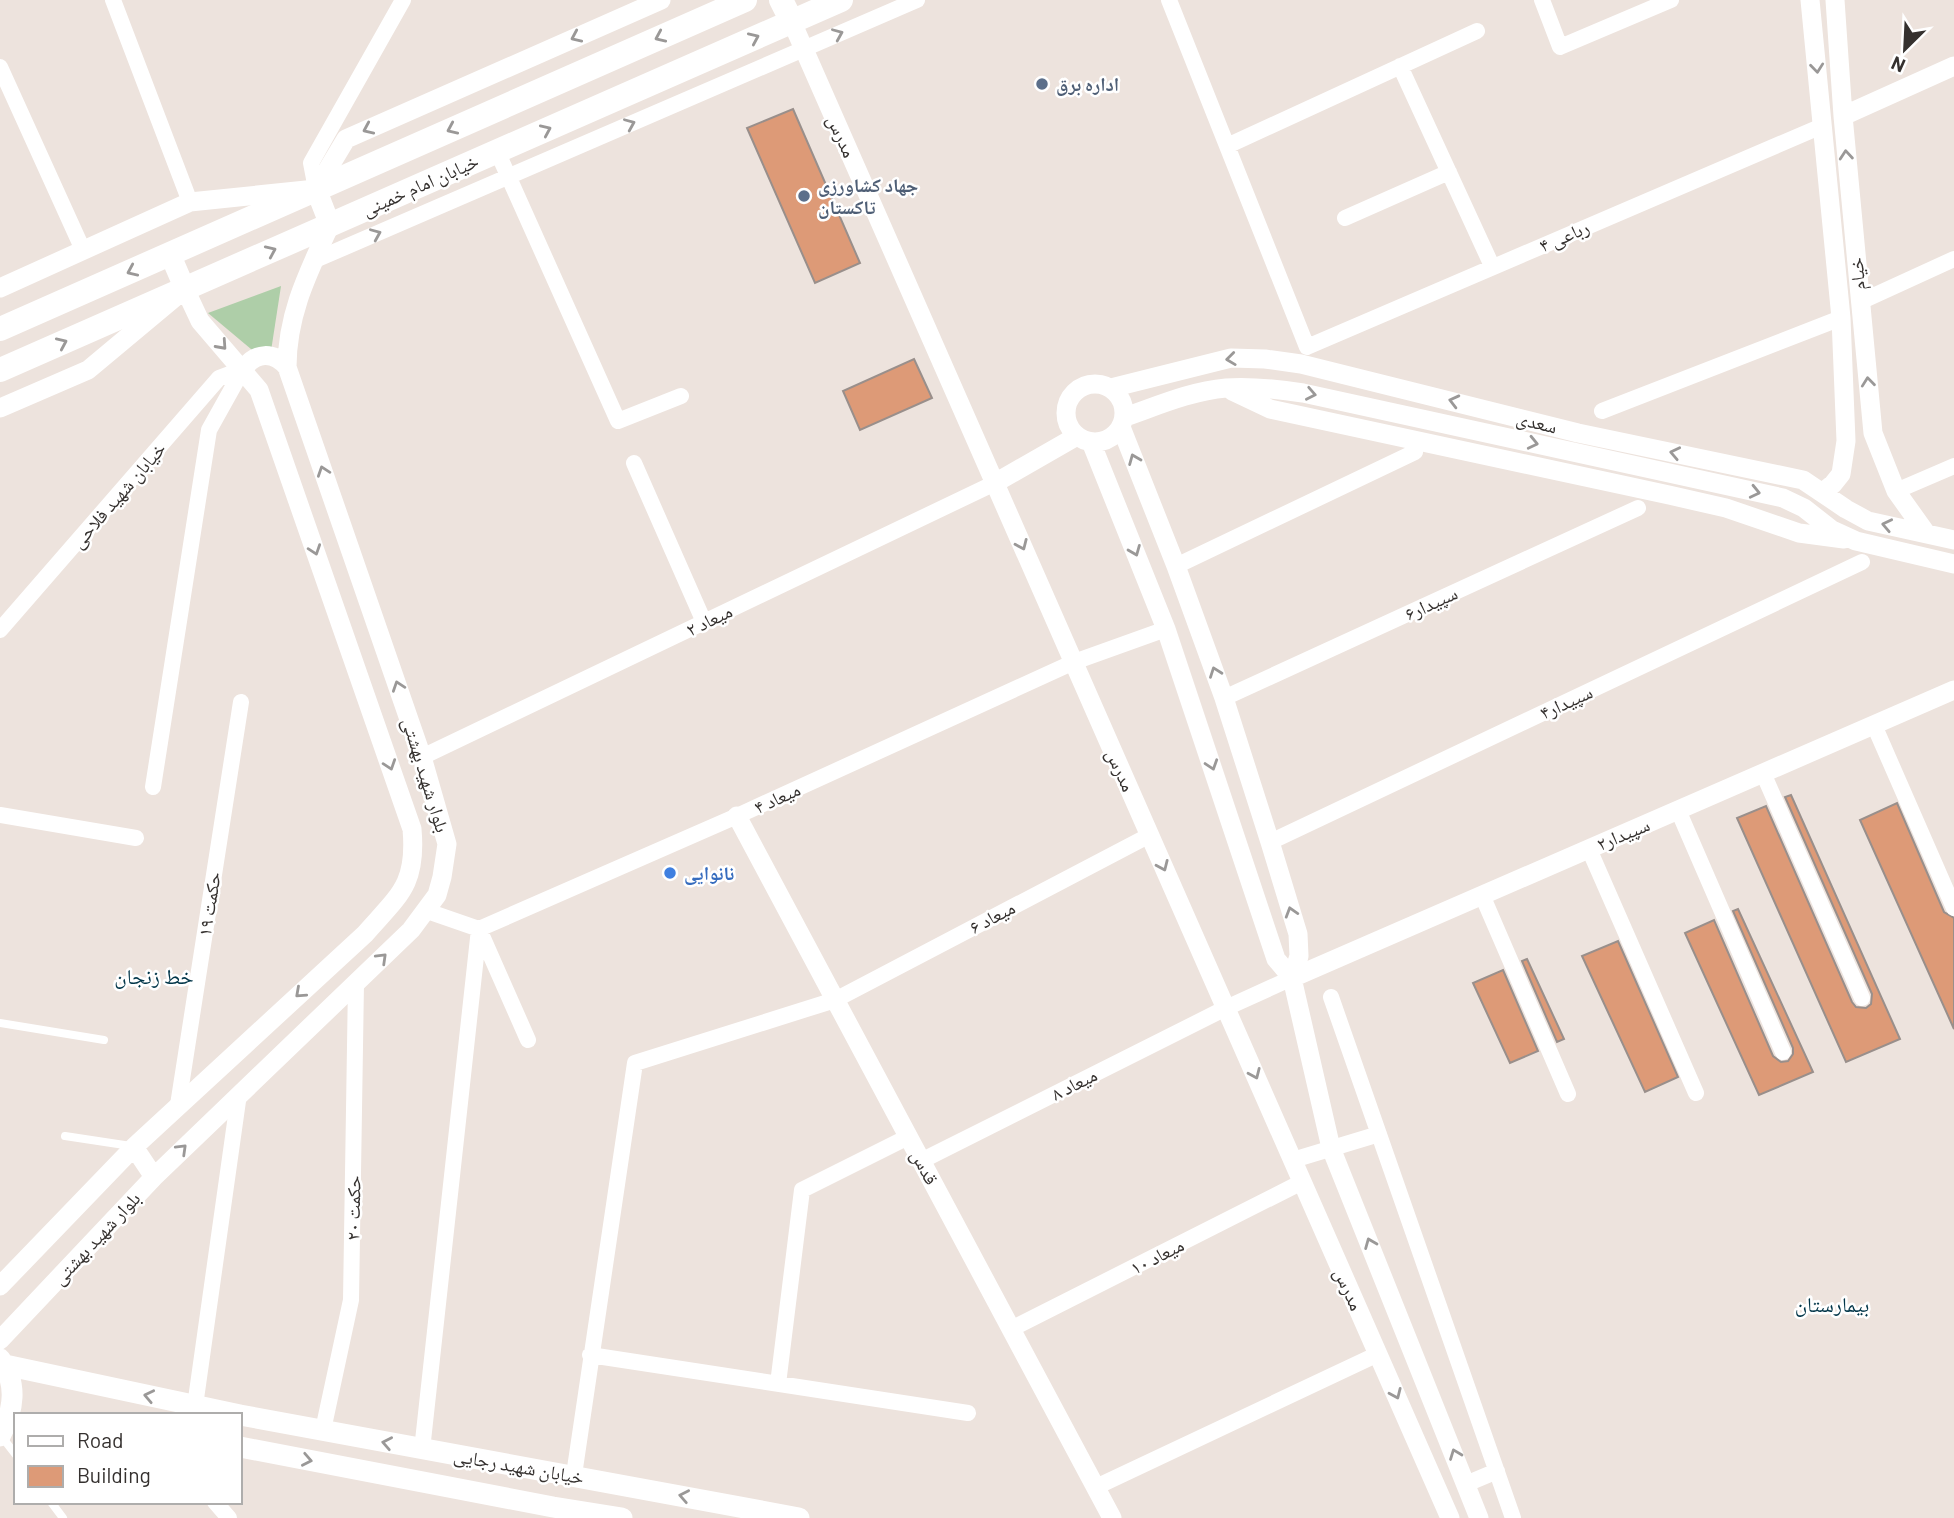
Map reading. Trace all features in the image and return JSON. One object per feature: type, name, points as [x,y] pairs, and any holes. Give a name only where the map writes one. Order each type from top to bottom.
[{"type":"main road","name":"خیابان امام خمینی","points":[[0,329],[745,0]]},
{"type":"main road","name":"خیابان امام خمینی","points":[[0,370],[682,70],[787,11],[841,0]]},
{"type":"main road","points":[[316,189],[330,225]]},
{"type":"main road","points":[[170,254],[185,289]]},
{"type":"main road","points":[[0,1435],[9,1419],[13,1401],[12,1382],[3,1362]]},
{"type":"main road","name":"خیابان شهید رجایی","points":[[3,1362],[230,1413]]},
{"type":"main road","name":"خیابان شهید رجایی","points":[[242,1415],[422,1450],[574,1475],[717,1510],[799,1518]]},
{"type":"main road","name":"خیابان شهید رجایی","points":[[242,1447],[551,1513],[622,1518]]},
{"type":"street","points":[[113,0],[190,202]]},
{"type":"street","points":[[316,189],[311,163],[403,0]]},
{"type":"street","points":[[316,189],[346,138],[661,0]]},
{"type":"street","points":[[313,261],[917,0]]},
{"type":"street","points":[[1168,0],[1227,146],[1477,31]]},
{"type":"street","points":[[1542,0],[1560,47],[1639,7],[1671,0]]},
{"type":"street","name":"خیام","points":[[1810,0],[1841,318],[1844,461]]},
{"type":"street","name":"خیام","points":[[1835,0],[1843,116],[1873,429],[1881,459],[1896,491],[1926,533]]},
{"type":"street","name":"مدرس","points":[[787,11],[1450,1518]]},
{"type":"street","points":[[1401,66],[1492,267]]},
{"type":"street","points":[[0,67],[83,250]]},
{"type":"street","points":[[1843,116],[1953,69]]},
{"type":"street","points":[[682,70],[694,97]]},
{"type":"street","name":"رباعی ۴","points":[[1227,146],[1307,347],[1822,126]]},
{"type":"street","points":[[497,151],[618,421],[681,396]]},
{"type":"street","points":[[1345,218],[1449,172]]},
{"type":"street","points":[[0,288],[190,202],[316,189]]},
{"type":"street","name":"بلوار شهید بهشتی","points":[[0,1340],[154,1177],[411,930],[437,895],[447,844],[422,757],[287,367],[287,344],[298,296],[330,225]]},
{"type":"street","points":[[1860,302],[1954,259]]},
{"type":"street","points":[[0,408],[89,370],[185,289]]},
{"type":"street","name":"بلوار شهید بهشتی","points":[[0,1286],[134,1147],[365,934],[399,895],[413,865],[412,829],[260,390],[200,321],[185,289]]},
{"type":"street","points":[[1602,411],[1841,318]]},
{"type":"street","points":[[153,787],[209,429],[250,360],[259,355],[270,355],[280,359],[287,367]]},
{"type":"street","name":"سعدی","points":[[1111,388],[1231,358],[1289,362],[1578,433],[1803,480],[1868,521],[1954,540]]},
{"type":"street","name":"خیابان شهید فلاحی","points":[[0,630],[219,378],[243,369]]},
{"type":"street","points":[[1094,383],[1111,388],[1123,402],[1123,422],[1224,698],[1298,934],[1299,956],[1293,978],[1276,959],[1167,629],[1084,439],[1066,422],[1066,404],[1077,389],[1094,383]]},
{"type":"street","name":"سعدی","points":[[1123,422],[1188,396],[1224,388],[1270,388],[1303,393],[1783,498],[1804,508],[1832,530],[1856,541]]},
{"type":"street","name":"سعدی","points":[[1224,388],[1270,409],[1726,508],[1799,533],[1856,541],[1954,564]]},
{"type":"street","points":[[995,483],[1084,439],[1107,441],[1119,431],[1123,422]]},
{"type":"street","points":[[1845,429],[1854,435],[1868,433],[1873,429]]},
{"type":"street","points":[[1176,566],[1415,452]]},
{"type":"street","points":[[1823,492],[1842,474],[1844,461],[1863,455],[1881,459]]},
{"type":"street","points":[[634,463],[704,622]]},
{"type":"street","points":[[1896,491],[1954,466]]},
{"type":"street","name":"میعاد ۲","points":[[422,757],[995,483]]},
{"type":"street","name":"سپیدار۶","points":[[1224,698],[1638,508]]},
{"type":"street","name":"سپیدار۴","points":[[1270,842],[1863,562]]},
{"type":"street","name":"میعاد ۴","points":[[479,929],[737,816],[1074,662],[1167,629]]},
{"type":"street","name":"سپیدار۲","points":[[1293,978],[1954,690]]},
{"type":"street","name":"حکمت ۱۹","points":[[178,1105],[241,702]]},
{"type":"street","points":[[1874,725],[1954,908]]},
{"type":"street","points":[[1763,773],[1862,998]]},
{"type":"street","points":[[1678,810],[1783,1052]]},
{"type":"street","points":[[0,815],[136,838]]},
{"type":"street","name":"قدس","points":[[737,816],[1112,1518]]},
{"type":"street","name":"میعاد ۶","points":[[590,1355],[635,1063],[835,1000],[1150,835]]},
{"type":"street","points":[[1589,849],[1696,1093]]},
{"type":"street","points":[[1482,895],[1568,1094]]},
{"type":"street","points":[[426,912],[479,929],[528,1040]]},
{"type":"street","points":[[422,1450],[479,929]]},
{"type":"street","name":"مدرس","points":[[1293,978],[1331,1148],[1479,1518]]},
{"type":"street","name":"میعاد ۸","points":[[921,1161],[1226,1008],[1293,978]]},
{"type":"street","name":"حکمت ۲۰","points":[[323,1430],[351,1300],[356,983]]},
{"type":"street","points":[[1331,997],[1513,1518]]},
{"type":"street","points":[[195,1406],[239,1094]]},
{"type":"street","points":[[1293,1160],[1379,1134]]},
{"type":"street","points":[[778,1384],[802,1190],[908,1137]]},
{"type":"street","points":[[134,1147],[154,1177]]},
{"type":"street","name":"میعاد ۱۰","points":[[1011,1329],[1303,1182]]},
{"type":"street","points":[[1096,1487],[1378,1354]]},
{"type":"street","points":[[574,1475],[590,1355],[968,1413]]},
{"type":"street","points":[[1440,1495],[1497,1471]]},
{"type":"street","points":[[217,1504],[229,1518]]},
{"type":"lane","points":[[0,1023],[103,1040]]},
{"type":"lane","points":[[65,1136],[134,1147]]},
{"type":"lane","points":[[0,1435],[14,1452]]},
{"type":"green space","points":[[281,286],[269,364],[208,313]]},
{"type":"building","name":"جهاد کشاورزی تاکستان","points":[[793,109],[860,263],[815,283],[747,128]]},
{"type":"building","points":[[914,359],[932,398],[860,430],[843,391]]},
{"type":"building","points":[[1791,795],[1900,1039],[1846,1062],[1737,818],[1766,806],[1852,1002],[1856,1007],[1866,1008],[1871,1004],[1872,994],[1785,797]]},
{"type":"building","points":[[1897,803],[1944,912],[1954,918],[1954,1029],[1860,820]]},
{"type":"building","points":[[1738,909],[1813,1072],[1759,1095],[1685,933],[1714,920],[1773,1056],[1781,1062],[1788,1061],[1793,1054],[1793,1048],[1733,911]]},
{"type":"building","points":[[1618,941],[1678,1077],[1645,1092],[1582,956]]},
{"type":"building","points":[[1527,959],[1564,1039],[1557,1042],[1522,961]]},
{"type":"building","points":[[1503,970],[1538,1051],[1510,1063],[1473,983]]},
{"type":"place","name":"اداره برق","points":[[1042,84]]},
{"type":"place","name":"جهاد کشاورزی تاکستان","points":[[804,196]]},
{"type":"place","name":"نانوایی","points":[[670,873]]},
{"type":"district","name":"خط زنجان","points":[[154,977]]},
{"type":"district","name":"بیمارستان","points":[[1832,1305]]}]
